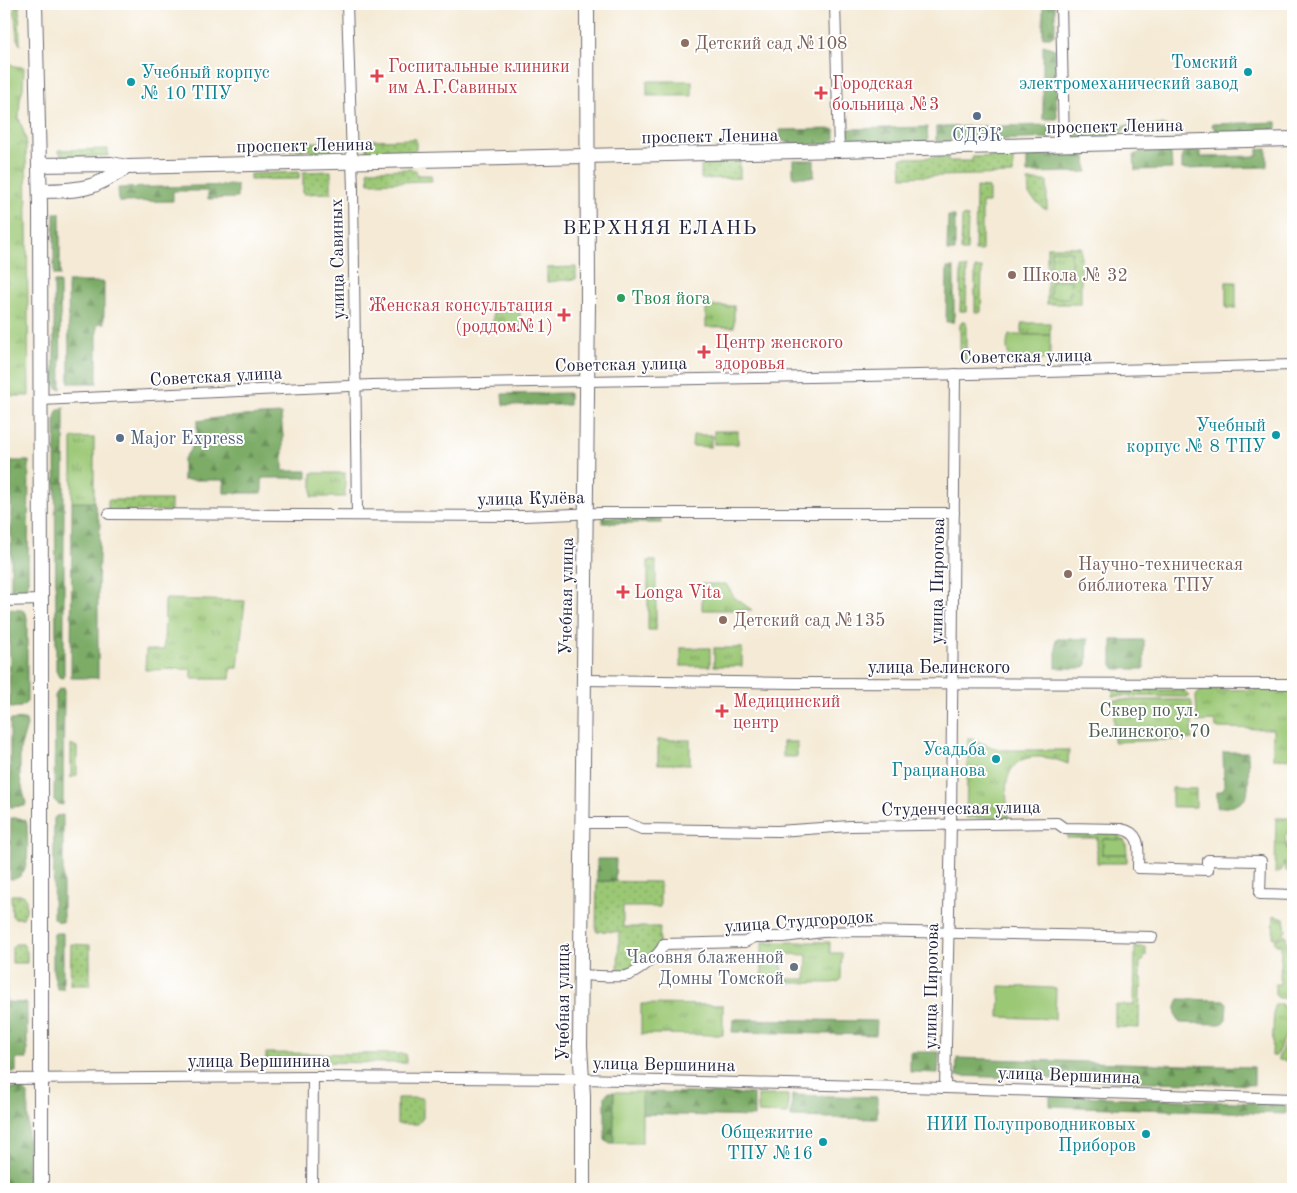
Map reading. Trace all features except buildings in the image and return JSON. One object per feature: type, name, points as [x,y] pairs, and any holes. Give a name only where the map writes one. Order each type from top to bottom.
[{"type":"main road","points":[[35,4],[40,191],[41,1189]]},
{"type":"main road","name":"Учебная улица","points":[[583,1189],[580,1046],[588,381],[589,158],[587,4]]},
{"type":"main road","name":"проспект Ленина","points":[[39,165],[111,164],[127,168],[1293,139]]},
{"type":"main road","points":[[81,164],[74,175],[77,183],[83,188]]},
{"type":"main road","name":"проспект Ленина","points":[[40,191],[83,188],[104,181],[127,168]]},
{"type":"street","name":"улица Савиных","points":[[347,4],[352,163],[357,515]]},
{"type":"street","points":[[836,4],[839,151]]},
{"type":"street","points":[[1061,4],[1064,146]]},
{"type":"street","name":"Советская улица","points":[[40,400],[356,385],[955,374],[1293,365]]},
{"type":"street","name":"улица Пирогова","points":[[945,1088],[951,824],[955,374]]},
{"type":"street","name":"улица Кулёва","points":[[109,514],[524,516],[586,514],[954,513]]},
{"type":"street","points":[[4,601],[41,600]]},
{"type":"street","name":"улица Белинского","points":[[584,680],[1293,684]]},
{"type":"street","name":"Студенческая улица","points":[[582,823],[627,823],[642,828],[661,829],[778,831],[850,826],[1057,823],[1064,828],[1121,829],[1129,830],[1138,841],[1138,868],[1208,870],[1208,860],[1261,861],[1260,894],[1293,895]]},
{"type":"street","name":"улица Студгородок","points":[[581,975],[627,976],[649,962],[662,949],[664,944],[745,942],[755,937],[784,937],[822,932],[948,932],[1152,937]]},
{"type":"street","points":[[312,1189],[313,1077]]},
{"type":"street","name":"улица Вершинина","points":[[4,1079],[313,1077],[582,1079],[1293,1099]]},
{"type":"green space","points":[[14,4],[19,4],[20,45],[17,39]]},
{"type":"green space","points":[[1043,4],[1055,4],[1055,34],[1050,37],[1043,37]]},
{"type":"green space","points":[[1043,45],[1055,49],[1057,119],[1043,119]]},
{"type":"green space","points":[[4,55],[6,55],[12,65],[24,67],[19,118],[26,139],[29,396],[6,396],[4,595]]},
{"type":"green space","points":[[647,81],[692,81],[692,96],[647,96]]},
{"type":"green space","points":[[1277,122],[1277,128],[1268,132],[1218,134],[1211,124]]},
{"type":"green space","points":[[1057,125],[1057,134],[1053,138],[996,140],[996,126]]},
{"type":"green space","points":[[1166,125],[1166,129],[1124,129],[1118,138],[1075,138],[1069,126]]},
{"type":"green space","points":[[986,126],[987,140],[936,142],[936,127]]},
{"type":"green space","points":[[927,127],[928,142],[853,145],[845,139],[845,129]]},
{"type":"green space","points":[[835,129],[835,139],[830,144],[793,145],[781,140],[780,130]]},
{"type":"green space","points":[[416,139],[416,149],[412,153],[367,155],[367,140]]},
{"type":"green space","points":[[331,142],[332,155],[312,156],[311,150],[259,151],[259,143]]},
{"type":"green space","points":[[108,149],[108,156],[67,157],[61,155],[58,150]]},
{"type":"green space","points":[[1258,149],[1267,149],[1267,167],[1182,169],[1182,155],[1185,151],[1200,151],[1200,157],[1258,156]]},
{"type":"green space","points":[[1168,151],[1171,154],[1172,169],[1135,170],[1134,155],[1140,152]]},
{"type":"green space","points":[[1086,155],[1087,172],[1027,173],[1027,156]]},
{"type":"green space","points":[[1013,156],[1013,174],[902,177],[901,158],[948,157],[948,161],[972,161],[972,157]]},
{"type":"green space","points":[[793,160],[814,160],[814,177],[793,177]]},
{"type":"green space","points":[[740,161],[740,178],[701,179],[701,166]]},
{"type":"green space","points":[[368,170],[416,170],[417,175],[431,175],[432,181],[369,183]]},
{"type":"green space","points":[[331,171],[331,193],[303,194],[303,172]]},
{"type":"green space","points":[[299,172],[299,179],[250,180],[250,174]]},
{"type":"green space","points":[[1028,181],[1047,181],[1047,209],[1043,208],[1029,195]]},
{"type":"green space","points":[[237,185],[237,198],[208,199],[208,191],[173,191],[173,201],[119,202],[118,188]]},
{"type":"green space","points":[[976,187],[989,188],[989,203],[982,203],[982,251],[975,251]]},
{"type":"green space","points":[[54,213],[60,213],[60,275],[54,275]]},
{"type":"green space","points":[[948,216],[955,216],[955,251],[947,251]]},
{"type":"green space","points":[[962,216],[968,217],[967,251],[961,251]]},
{"type":"green space","points":[[1047,247],[1081,247],[1081,304],[1047,304]]},
{"type":"green space","points":[[1051,250],[1071,251],[1071,271],[1051,271]]},
{"type":"green space","points":[[576,267],[576,279],[547,282],[547,268]]},
{"type":"green space","points":[[947,268],[954,268],[954,322],[946,322]]},
{"type":"green space","points":[[961,268],[967,268],[966,311],[960,311]]},
{"type":"green space","points":[[975,268],[982,268],[981,312],[975,312]]},
{"type":"green space","points":[[1051,280],[1071,280],[1070,298],[1050,298]]},
{"type":"green space","points":[[54,282],[60,282],[61,389],[57,388],[54,383]]},
{"type":"green space","points":[[68,282],[104,282],[104,323],[97,324],[97,383],[69,383]]},
{"type":"green space","points":[[1226,282],[1236,282],[1236,308],[1226,308]]},
{"type":"green space","points":[[493,306],[520,306],[520,329],[493,329]]},
{"type":"green space","points":[[706,306],[734,306],[734,327],[706,327]]},
{"type":"green space","points":[[962,322],[966,322],[966,360],[960,360],[960,325]]},
{"type":"green space","points":[[1022,323],[1050,323],[1050,335],[1022,335]]},
{"type":"green space","points":[[1009,335],[1050,335],[1050,359],[1012,360],[1007,348]]},
{"type":"green space","points":[[569,393],[569,405],[503,405],[502,394]]},
{"type":"green space","points":[[64,407],[64,678],[59,677],[56,671],[55,418],[57,411]]},
{"type":"green space","points":[[281,414],[283,471],[307,471],[307,478],[262,478],[262,493],[224,493],[224,480],[183,480],[183,460],[197,440],[197,421],[224,417]]},
{"type":"green space","points":[[714,431],[738,431],[738,444],[714,444]]},
{"type":"green space","points":[[693,435],[711,435],[711,447],[692,446]]},
{"type":"green space","points":[[72,438],[94,438],[94,502],[72,502]]},
{"type":"green space","points":[[11,461],[29,461],[28,585],[24,592],[11,594]]},
{"type":"green space","points":[[312,473],[345,473],[345,497],[312,497]]},
{"type":"green space","points":[[108,500],[171,500],[171,511],[108,511]]},
{"type":"green space","points":[[72,502],[94,502],[100,524],[98,678],[71,678]]},
{"type":"green space","points":[[603,517],[661,517],[661,523],[603,523]]},
{"type":"green space","points":[[648,561],[656,561],[656,630],[648,630]]},
{"type":"green space","points":[[702,584],[726,584],[734,597],[752,610],[702,610]]},
{"type":"green space","points":[[165,599],[245,601],[238,668],[231,668],[230,679],[192,679],[191,669],[145,670],[146,650],[164,650]]},
{"type":"green space","points":[[9,609],[22,610],[26,613],[27,618],[27,702],[21,707],[10,708]]},
{"type":"green space","points":[[1056,639],[1088,639],[1087,664],[1084,668],[1056,668]]},
{"type":"green space","points":[[1112,640],[1144,640],[1144,669],[1116,669],[1112,665]]},
{"type":"green space","points":[[681,648],[710,648],[710,666],[681,666]]},
{"type":"green space","points":[[714,648],[742,648],[742,666],[714,666]]},
{"type":"green space","points":[[64,688],[63,805],[58,804],[54,800],[55,696],[59,689]]},
{"type":"green space","points":[[1293,689],[1293,759],[1273,758],[1273,729],[1216,728],[1215,721],[1197,722],[1196,696],[1201,690]]},
{"type":"green space","points":[[1113,690],[1184,690],[1189,697],[1113,696]]},
{"type":"green space","name":"Сквер по ул. Белинского, 70","points":[[1114,700],[1190,700],[1192,703],[1192,739],[1114,742]]},
{"type":"green space","points":[[24,719],[27,725],[20,750],[20,778],[26,803],[25,806],[10,807],[10,720]]},
{"type":"green space","points":[[968,737],[999,750],[1069,750],[1068,764],[1041,757],[1023,759],[1010,771],[1007,782],[1006,796],[1009,818],[966,818]]},
{"type":"green space","points":[[658,740],[690,740],[690,764],[658,764]]},
{"type":"green space","points":[[783,742],[797,742],[797,757],[783,757]]},
{"type":"green space","points":[[71,744],[77,747],[77,775],[71,778]]},
{"type":"green space","points":[[1223,752],[1248,752],[1248,792],[1244,800],[1238,804],[1217,808],[1217,792],[1223,790],[1224,786]]},
{"type":"green space","points":[[1172,788],[1196,789],[1196,807],[1172,807]]},
{"type":"green space","points":[[63,815],[63,922],[56,921],[53,918],[54,818]]},
{"type":"green space","points":[[11,818],[20,818],[26,821],[28,849],[22,874],[17,878],[10,879]]},
{"type":"green space","points":[[1276,818],[1293,818],[1293,824],[1285,837],[1287,850],[1293,830],[1293,873],[1286,871],[1284,862],[1282,870],[1275,874]]},
{"type":"green space","points":[[1067,832],[1118,833],[1124,840],[1103,839],[1102,854],[1127,854],[1127,863],[1097,863],[1097,838],[1067,838]]},
{"type":"green space","points":[[1102,839],[1124,840],[1127,854],[1102,854]]},
{"type":"green space","points":[[597,859],[616,859],[615,881],[597,881]]},
{"type":"green space","points":[[597,881],[660,882],[660,907],[623,907],[623,927],[660,927],[659,947],[628,971],[618,972],[619,932],[596,931]]},
{"type":"green space","points":[[11,895],[23,895],[26,897],[26,911],[23,918],[12,916]]},
{"type":"green space","points":[[1274,915],[1284,918],[1286,931],[1277,938],[1273,938]]},
{"type":"green space","points":[[55,933],[63,933],[63,989],[57,989],[53,971],[53,935]]},
{"type":"green space","points":[[1286,935],[1287,952],[1293,961],[1293,999],[1278,998],[1275,995],[1275,984],[1280,984],[1281,945],[1276,945],[1274,941]]},
{"type":"green space","points":[[762,942],[830,942],[830,953],[842,953],[841,979],[838,982],[762,983]],"holes":[[[782,954],[807,955],[806,979],[782,979]]]},
{"type":"green space","points":[[15,944],[23,944],[27,952],[27,963],[12,963],[12,947]]},
{"type":"green space","points":[[71,944],[90,945],[90,985],[70,985]]},
{"type":"green space","points":[[1135,947],[1146,947],[1146,956],[1140,962],[1142,988],[1140,988],[1139,1028],[1115,1027],[1115,1005],[1134,1005]]},
{"type":"green space","points":[[6,976],[6,1002],[27,1003],[27,1059],[16,1059],[16,1072],[4,1072],[4,977]]},
{"type":"green space","points":[[1000,986],[1056,988],[1055,1019],[999,1017]]},
{"type":"green space","points":[[1179,999],[1224,1000],[1227,1003],[1226,1020],[1221,1024],[1180,1023],[1176,1011]]},
{"type":"green space","points":[[641,1004],[723,1005],[723,1035],[641,1034]]},
{"type":"green space","points":[[1282,1004],[1282,1007],[1292,1007],[1293,1005],[1292,1023],[1287,1023],[1288,1031],[1276,1056],[1272,1056],[1274,1006]]},
{"type":"green space","points":[[733,1019],[877,1021],[876,1035],[732,1032]]},
{"type":"green space","points":[[1293,1026],[1291,1062],[1279,1060],[1278,1058]]},
{"type":"green space","points":[[910,1052],[939,1052],[938,1073],[910,1072]]},
{"type":"green space","points":[[266,1053],[406,1054],[406,1063],[266,1062]]},
{"type":"green space","points":[[957,1058],[1254,1067],[1254,1085],[956,1076]]},
{"type":"green space","points":[[4,1088],[23,1089],[28,1094],[28,1189],[4,1189]]},
{"type":"green space","points":[[608,1092],[614,1092],[614,1143],[608,1143],[605,1140],[605,1096]]},
{"type":"green space","points":[[614,1092],[642,1092],[642,1143],[614,1143]]},
{"type":"green space","points":[[642,1092],[754,1094],[754,1117],[642,1114]]},
{"type":"green space","points":[[758,1095],[788,1095],[788,1114],[758,1113]]},
{"type":"green space","points":[[792,1095],[877,1097],[877,1119],[791,1117]]},
{"type":"green space","points":[[1050,1095],[1286,1104],[1286,1114],[1050,1106]]},
{"type":"green space","points":[[397,1098],[423,1098],[423,1118],[418,1124],[397,1124]]},
{"type":"place","name":"Детский сад №108","points":[[685,43]]},
{"type":"place","name":"Томский электромеханический завод","points":[[1248,72]]},
{"type":"place","name":"Госпитальные клиники им А.Г.Савиных","points":[[377,76]]},
{"type":"place","name":"Учебный корпус № 10 ТПУ","points":[[131,82]]},
{"type":"place","name":"Городская больница №3","points":[[821,93]]},
{"type":"place","name":"СДЭК","points":[[977,116]]},
{"type":"place","name":"Школа № 32","points":[[1012,275]]},
{"type":"place","name":"Твоя йога","points":[[621,298]]},
{"type":"place","name":"Женская консультация (роддом№1)","points":[[564,315]]},
{"type":"place","name":"Центр женского здоровья","points":[[704,352]]},
{"type":"place","name":"Учебный корпус № 8 ТПУ","points":[[1276,435]]},
{"type":"place","name":"Major Express","points":[[120,438]]},
{"type":"place","name":"Научно-техническая библиотека ТПУ","points":[[1068,574]]},
{"type":"place","name":"Longa Vita","points":[[623,592]]},
{"type":"place","name":"Детский сад №135","points":[[723,620]]},
{"type":"place","name":"Медицинский центр","points":[[722,711]]},
{"type":"place","name":"Усадьба Грацианова","points":[[996,759]]},
{"type":"place","name":"Часовня блаженной Домны Томской","points":[[794,967]]},
{"type":"place","name":"НИИ Полупроводниковых Приборов","points":[[1146,1134]]},
{"type":"place","name":"Общежитие ТПУ №16","points":[[823,1142]]},
{"type":"district","name":"ВЕРХНЯЯ ЕЛАНЬ","points":[[660,227]]}]
